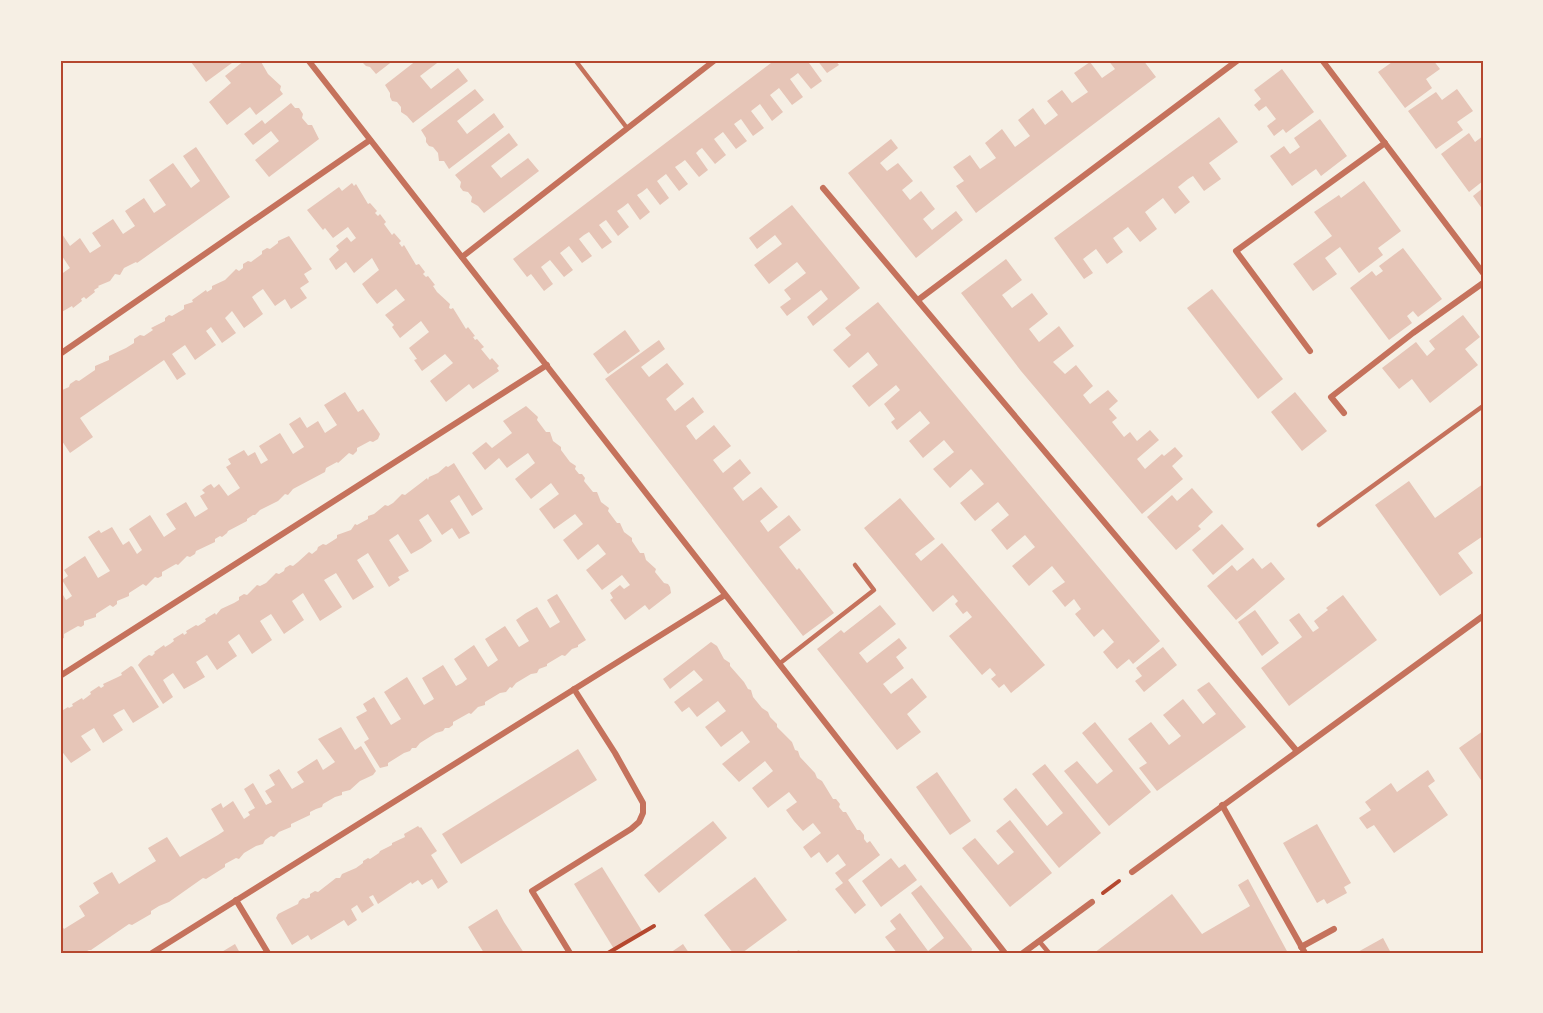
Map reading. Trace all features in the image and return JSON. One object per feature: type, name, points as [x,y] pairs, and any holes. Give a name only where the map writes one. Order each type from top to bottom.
[{"type":"street","points":[[308,60],[1005,953]]},
{"type":"street","points":[[462,257],[715,60]]},
{"type":"street","points":[[918,300],[1238,60]]},
{"type":"street","points":[[1322,60],[1483,273]]},
{"type":"street","points":[[60,354],[370,140]]},
{"type":"street","points":[[1310,351],[1236,251],[1385,143]]},
{"type":"street","points":[[823,188],[1296,750]]},
{"type":"street","points":[[1344,413],[1331,397],[1413,333],[1483,283]]},
{"type":"street","points":[[60,676],[547,365]]},
{"type":"street","points":[[152,953],[725,594]]},
{"type":"street","points":[[1132,872],[1296,750],[1483,616]]},
{"type":"street","points":[[570,953],[532,891],[630,829],[639,822],[643,813],[643,803],[639,794],[574,689]]},
{"type":"street","points":[[1222,805],[1303,950],[1334,929]]},
{"type":"street","points":[[236,900],[268,953]]},
{"type":"street","points":[[1023,953],[1092,902]]},
{"type":"lane","points":[[575,60],[627,128]]},
{"type":"lane","points":[[1319,525],[1483,406]]},
{"type":"lane","points":[[779,664],[874,590],[855,565]]},
{"type":"lane","points":[[1040,941],[1049,953]]},
{"type":"path","points":[[1092,902],[1132,872]]},
{"type":"path","points":[[610,952],[654,926]]},
{"type":"building","points":[[194,60],[236,60],[206,82],[191,62]]},
{"type":"building","points":[[245,60],[260,60],[268,74],[281,86],[280,90],[283,94],[256,115],[250,107],[227,125],[209,102],[231,83],[225,76]]},
{"type":"building","points":[[364,60],[394,60],[376,74],[363,63]]},
{"type":"building","points":[[417,60],[441,60],[420,76],[431,89],[458,68],[468,81],[413,123],[401,112],[401,107],[397,102],[392,101],[385,85]]},
{"type":"building","points":[[775,60],[814,60],[809,63],[822,81],[811,89],[798,73],[790,79],[803,97],[792,105],[779,88],[770,95],[783,112],[772,121],[760,104],[751,111],[764,128],[753,136],[741,119],[734,124],[747,141],[736,149],[723,132],[714,139],[726,155],[715,164],[702,148],[699,150],[696,153],[708,170],[699,177],[685,160],[675,167],[688,184],[679,191],[666,174],[657,181],[669,198],[660,205],[647,188],[637,195],[650,212],[640,220],[628,203],[617,211],[629,227],[618,236],[606,220],[599,225],[612,242],[602,249],[589,232],[584,235],[579,239],[592,256],[582,263],[569,246],[560,253],[573,270],[564,277],[550,260],[546,263],[541,267],[553,284],[544,291],[531,274],[527,277],[513,259]]},
{"type":"building","points":[[817,60],[835,60],[839,65],[827,73]]},
{"type":"building","points":[[1108,60],[1143,60],[1156,77],[976,213],[956,186],[964,181],[953,167],[970,155],[980,169],[996,158],[985,143],[1002,129],[1015,147],[1030,136],[1018,120],[1033,108],[1045,125],[1058,115],[1047,101],[1062,90],[1072,103],[1088,92],[1074,73],[1090,62],[1102,78],[1115,69]]},
{"type":"building","points":[[1395,60],[1433,60],[1440,69],[1426,79],[1432,88],[1405,108],[1378,72]]},
{"type":"building","points":[[1282,69],[1314,112],[1286,133],[1283,129],[1274,136],[1267,126],[1276,119],[1266,106],[1259,111],[1254,105],[1261,99],[1254,90]]},
{"type":"building","points":[[475,89],[484,100],[457,121],[467,134],[494,113],[504,127],[449,169],[444,161],[439,161],[438,153],[426,142],[421,130]]},
{"type":"building","points":[[1457,89],[1473,111],[1457,122],[1463,130],[1436,149],[1408,111],[1436,92],[1442,100]]},
{"type":"building","points":[[291,103],[295,108],[299,108],[303,114],[302,118],[308,125],[312,125],[319,139],[269,177],[255,160],[279,141],[271,131],[253,145],[244,134],[262,120],[265,124]]},
{"type":"building","points":[[1219,117],[1238,142],[1209,163],[1221,179],[1204,191],[1193,176],[1188,179],[1178,187],[1190,202],[1175,214],[1163,198],[1145,212],[1157,229],[1140,242],[1128,227],[1113,238],[1123,252],[1107,264],[1096,249],[1083,259],[1093,273],[1084,279],[1054,238]]},
{"type":"building","points":[[1320,119],[1347,156],[1321,176],[1316,169],[1292,186],[1270,156],[1284,146],[1290,154],[1300,147],[1294,138]]},
{"type":"building","points":[[509,133],[518,145],[491,166],[501,178],[528,158],[539,171],[484,213],[471,202],[472,197],[468,192],[463,191],[460,187],[461,182],[455,175]]},
{"type":"building","points":[[1469,133],[1475,142],[1483,136],[1483,181],[1469,192],[1441,154]]},
{"type":"building","points":[[891,139],[898,148],[880,163],[887,171],[898,163],[913,181],[902,190],[910,200],[921,191],[935,209],[923,219],[932,230],[956,211],[963,220],[916,258],[848,173]]},
{"type":"building","points":[[196,147],[230,197],[137,263],[124,268],[120,275],[115,274],[110,281],[98,286],[95,292],[86,299],[84,297],[81,299],[82,301],[73,308],[72,306],[60,313],[60,275],[70,268],[60,253],[60,235],[62,234],[70,246],[80,238],[90,253],[101,246],[92,233],[113,219],[123,234],[135,226],[125,211],[144,198],[154,213],[166,205],[149,180],[173,163],[191,188],[200,181],[183,156]]},
{"type":"building","points":[[1364,181],[1401,231],[1378,248],[1383,255],[1359,273],[1340,247],[1325,258],[1337,274],[1313,291],[1293,264],[1332,236],[1314,212],[1339,195],[1341,198]]},
{"type":"building","points":[[352,183],[354,186],[356,184],[368,204],[370,203],[377,211],[375,213],[378,216],[380,214],[386,222],[384,224],[392,235],[394,233],[401,241],[399,243],[402,247],[404,245],[416,265],[419,264],[425,272],[423,274],[428,276],[437,292],[450,304],[449,308],[453,308],[466,329],[468,327],[475,336],[473,337],[475,340],[477,339],[484,347],[481,349],[490,360],[492,358],[499,366],[497,368],[499,371],[473,389],[469,384],[446,402],[430,381],[453,363],[445,354],[422,371],[409,348],[429,332],[421,321],[400,338],[392,327],[394,325],[385,315],[405,300],[396,289],[377,304],[362,284],[379,270],[372,258],[354,273],[346,262],[336,270],[329,259],[339,250],[336,246],[347,237],[351,242],[356,238],[348,227],[333,238],[325,228],[323,230],[307,210],[339,187],[342,191]]},
{"type":"building","points":[[1483,188],[1483,210],[1473,196]]},
{"type":"building","points":[[792,205],[860,288],[813,326],[807,317],[828,299],[821,290],[787,316],[780,307],[791,299],[784,290],[806,273],[797,262],[769,284],[754,265],[782,244],[775,235],[757,249],[749,238]]},
{"type":"building","points":[[289,236],[312,269],[304,274],[309,282],[300,288],[307,298],[291,309],[285,299],[275,306],[263,289],[252,297],[263,314],[244,328],[232,311],[225,318],[236,333],[222,343],[211,327],[206,331],[216,345],[195,360],[185,345],[172,354],[186,374],[177,380],[164,360],[80,418],[93,437],[70,453],[60,438],[60,391],[95,370],[95,366],[109,360],[109,356],[134,343],[134,339],[140,335],[144,336],[153,330],[151,328],[165,321],[169,315],[172,316],[184,309],[184,305],[193,302],[192,300],[206,290],[207,292],[212,289],[212,286],[225,280],[236,269],[239,271],[243,268],[243,264],[251,262],[262,254],[262,251],[270,249],[278,241]]},
{"type":"building","points":[[1403,248],[1442,299],[1418,317],[1413,311],[1407,316],[1412,323],[1389,340],[1350,288],[1372,271],[1376,276],[1383,271],[1379,266]]},
{"type":"building","points":[[1006,259],[1022,280],[1002,295],[1012,308],[1032,293],[1048,314],[1029,329],[1039,342],[1059,326],[1074,346],[1053,362],[1065,374],[1076,365],[1093,386],[1083,395],[1090,404],[1108,390],[1118,401],[1109,409],[1117,418],[1112,422],[1124,437],[1130,432],[1137,441],[1150,430],[1159,440],[1137,459],[1145,469],[1162,454],[1164,456],[1175,447],[1183,456],[1172,466],[1183,479],[1142,514],[1021,371],[961,293]]},
{"type":"building","points":[[1212,289],[1283,379],[1258,399],[1187,308]]},
{"type":"building","points":[[878,302],[1160,641],[1133,664],[1129,659],[1117,669],[1103,652],[1114,642],[1103,629],[1094,637],[1075,614],[1081,609],[1074,599],[1065,607],[1052,591],[1065,582],[1052,566],[1029,586],[1012,566],[1035,547],[1025,535],[1007,550],[991,530],[1009,515],[998,502],[975,521],[960,503],[984,484],[971,469],[950,488],[933,469],[954,452],[944,440],[923,458],[909,441],[930,423],[920,411],[897,430],[891,422],[895,419],[884,404],[900,390],[896,385],[869,407],[852,386],[878,365],[868,352],[849,368],[833,350],[851,335],[845,328]]},
{"type":"building","points":[[1463,315],[1480,337],[1465,349],[1478,365],[1430,403],[1412,379],[1399,389],[1382,368],[1416,342],[1427,356],[1435,349],[1429,341]]},
{"type":"building","points":[[625,330],[640,351],[608,374],[593,354]]},
{"type":"building","points":[[659,340],[665,349],[641,367],[649,377],[667,363],[684,384],[666,399],[675,411],[693,397],[704,412],[686,426],[696,440],[714,425],[731,446],[713,460],[723,473],[740,459],[751,473],[733,488],[743,501],[761,487],[778,507],[760,521],[768,532],[789,515],[801,530],[779,547],[797,570],[799,568],[834,613],[803,636],[605,379]]},
{"type":"building","points":[[345,392],[358,412],[363,409],[380,434],[378,439],[357,448],[353,455],[349,453],[338,463],[326,468],[325,472],[293,489],[288,495],[285,494],[247,521],[215,539],[215,542],[162,572],[162,576],[155,577],[146,586],[143,584],[129,593],[129,596],[117,601],[113,607],[110,605],[96,614],[96,617],[84,621],[84,625],[64,634],[64,638],[60,640],[60,590],[66,600],[72,596],[62,580],[68,576],[64,570],[85,556],[98,578],[110,571],[88,537],[99,530],[101,533],[112,527],[123,545],[129,541],[137,554],[142,550],[129,529],[150,515],[164,537],[176,529],[166,514],[186,502],[195,517],[208,509],[200,496],[205,493],[202,490],[207,486],[211,484],[214,488],[219,484],[228,496],[240,488],[226,467],[231,464],[228,459],[244,450],[248,456],[255,452],[261,464],[268,460],[259,446],[280,433],[293,454],[304,447],[289,424],[300,417],[307,428],[318,421],[325,433],[337,425],[324,405]]},
{"type":"building","points":[[1295,392],[1327,431],[1302,451],[1271,412]]},
{"type":"building","points":[[526,406],[538,417],[537,420],[546,432],[550,432],[553,441],[561,447],[570,462],[576,466],[575,469],[585,478],[584,481],[593,492],[597,492],[601,502],[609,508],[608,511],[617,523],[620,523],[624,532],[632,538],[640,553],[644,553],[646,560],[656,569],[655,572],[670,587],[671,593],[649,610],[645,605],[625,620],[610,600],[613,598],[610,593],[620,585],[624,589],[630,585],[622,575],[602,590],[586,570],[606,554],[598,544],[578,560],[563,540],[583,524],[575,514],[554,529],[539,509],[559,494],[551,483],[531,499],[515,479],[535,463],[528,453],[507,468],[499,458],[485,470],[472,453],[486,442],[492,448],[512,433],[503,421]]},
{"type":"building","points":[[454,463],[483,509],[472,516],[459,495],[450,501],[470,533],[459,539],[452,528],[442,535],[428,514],[419,520],[432,541],[422,548],[411,554],[398,534],[389,540],[409,571],[398,577],[400,580],[389,587],[368,553],[357,560],[374,587],[353,600],[336,573],[324,580],[342,607],[320,621],[303,593],[292,601],[304,620],[284,634],[271,614],[260,621],[272,640],[252,654],[239,634],[228,642],[237,656],[217,670],[207,655],[196,662],[205,677],[195,683],[184,689],[173,673],[163,680],[173,697],[163,704],[138,665],[143,659],[149,655],[152,656],[164,645],[165,647],[174,641],[173,639],[183,633],[184,635],[186,631],[198,626],[215,613],[216,615],[221,609],[239,600],[239,597],[244,594],[247,595],[257,585],[266,583],[276,573],[279,574],[290,565],[293,566],[309,552],[312,554],[318,547],[326,545],[337,538],[337,535],[351,530],[355,524],[368,519],[368,516],[385,505],[393,503],[402,494],[405,495],[427,478],[428,480],[429,477]]},
{"type":"building","points":[[1409,481],[1435,518],[1483,484],[1483,536],[1458,553],[1473,573],[1440,596],[1375,505]]},
{"type":"building","points":[[1192,488],[1213,512],[1198,526],[1201,529],[1176,550],[1147,517],[1172,495],[1177,501]]},
{"type":"building","points":[[900,498],[935,539],[915,554],[921,561],[942,543],[1045,665],[1011,693],[1004,684],[999,688],[991,679],[996,675],[990,668],[982,675],[949,636],[972,617],[967,611],[963,614],[955,604],[958,601],[953,595],[933,612],[864,528]]},
{"type":"building","points":[[1222,524],[1244,549],[1213,575],[1192,550]]},
{"type":"building","points":[[1253,558],[1262,569],[1271,562],[1285,579],[1236,620],[1207,586],[1232,565],[1237,571]]},
{"type":"building","points":[[557,594],[586,640],[565,656],[562,655],[547,664],[537,673],[531,674],[512,688],[510,687],[506,692],[485,702],[485,705],[478,707],[471,714],[453,722],[449,728],[436,733],[416,748],[412,748],[388,763],[388,766],[380,768],[364,742],[369,739],[356,717],[367,711],[363,704],[374,697],[391,725],[401,719],[384,692],[407,677],[424,705],[434,699],[422,678],[443,665],[456,686],[462,683],[467,679],[454,659],[474,645],[488,667],[498,660],[485,639],[505,626],[519,647],[529,641],[516,620],[526,613],[537,607],[550,628],[560,622],[547,600]]},
{"type":"building","points":[[1343,595],[1377,640],[1289,706],[1261,668],[1302,637],[1289,620],[1299,613],[1313,632],[1319,628],[1314,621]]},
{"type":"building","points":[[880,605],[896,624],[859,653],[867,663],[899,638],[907,648],[896,657],[904,668],[883,684],[891,694],[912,678],[927,697],[907,714],[921,732],[897,750],[817,649],[841,630],[844,633]]},
{"type":"building","points":[[1255,610],[1279,643],[1262,656],[1238,622]]},
{"type":"building","points":[[711,642],[717,646],[724,659],[730,663],[777,727],[792,742],[800,757],[822,781],[833,799],[840,804],[839,807],[846,812],[857,830],[864,835],[867,843],[870,841],[880,855],[848,880],[866,905],[855,914],[835,889],[843,883],[835,873],[846,865],[838,854],[827,863],[819,852],[811,858],[803,847],[821,833],[813,823],[803,831],[794,821],[786,810],[797,802],[789,792],[768,808],[752,788],[773,771],[765,761],[739,782],[722,764],[750,742],[742,731],[721,747],[705,727],[726,711],[718,701],[697,717],[689,707],[682,712],[674,702],[703,680],[694,670],[670,689],[663,679]]},
{"type":"building","points":[[1163,647],[1177,665],[1144,692],[1135,681],[1142,676],[1136,668]]},
{"type":"building","points":[[131,666],[159,707],[133,723],[124,709],[113,715],[123,730],[103,743],[94,728],[81,736],[91,750],[71,763],[60,749],[60,712],[73,706],[72,704],[82,698],[83,700],[99,686],[101,688],[103,684],[122,675],[121,673]]},
{"type":"building","points":[[1209,682],[1246,727],[1157,791],[1139,768],[1147,763],[1128,739],[1151,722],[1169,745],[1181,736],[1163,715],[1183,699],[1203,724],[1216,714],[1197,690]]},
{"type":"building","points":[[1095,722],[1151,792],[1109,826],[1064,771],[1077,761],[1097,784],[1113,771],[1082,733]]},
{"type":"building","points":[[341,727],[355,750],[361,746],[376,771],[373,775],[310,812],[310,815],[291,824],[291,827],[274,837],[271,836],[263,844],[244,853],[239,859],[236,858],[225,864],[225,867],[206,879],[203,878],[169,902],[151,911],[151,914],[132,925],[129,924],[91,950],[83,953],[60,953],[60,923],[64,929],[85,916],[79,906],[99,893],[93,883],[112,872],[119,884],[156,861],[148,848],[167,837],[180,857],[218,835],[224,831],[211,809],[221,803],[223,808],[233,801],[244,819],[250,815],[248,812],[255,808],[244,789],[253,783],[266,805],[272,802],[265,791],[275,785],[269,775],[279,769],[292,789],[304,782],[297,772],[317,759],[323,770],[335,762],[318,739]]},
{"type":"building","points":[[1483,731],[1483,783],[1459,748]]},
{"type":"building","points":[[578,749],[597,780],[461,864],[442,834]]},
{"type":"building","points":[[1045,764],[1101,833],[1059,868],[1003,799],[1016,788],[1047,826],[1063,813],[1032,774]]},
{"type":"building","points":[[1428,770],[1435,781],[1428,786],[1448,815],[1394,853],[1374,825],[1367,829],[1359,818],[1371,810],[1365,802],[1391,783],[1397,792]]},
{"type":"building","points":[[937,772],[971,821],[950,835],[916,787]]},
{"type":"building","points":[[1010,820],[1052,873],[1010,907],[962,848],[975,838],[998,865],[1014,852],[996,831]]},
{"type":"building","points":[[713,821],[727,838],[659,893],[644,875]]},
{"type":"building","points":[[1317,824],[1351,883],[1344,887],[1347,893],[1327,904],[1324,899],[1317,903],[1283,843]]},
{"type":"building","points":[[418,826],[437,851],[431,855],[448,882],[438,889],[432,879],[422,885],[418,880],[412,884],[411,882],[378,904],[373,895],[369,897],[374,905],[362,913],[357,905],[351,909],[357,920],[348,926],[344,920],[311,940],[308,935],[292,945],[276,918],[278,914],[298,904],[303,898],[310,897],[310,894],[315,891],[318,892],[336,878],[340,878],[342,874],[356,868],[363,861],[405,837],[404,834]]},
{"type":"building","points":[[891,858],[899,868],[905,864],[917,880],[881,907],[862,881]]},
{"type":"building","points":[[602,867],[642,931],[614,949],[574,884]]},
{"type":"building","points":[[755,877],[787,920],[742,953],[733,953],[704,915]]},
{"type":"building","points":[[1248,879],[1288,953],[1094,953],[1172,894],[1202,934],[1250,906],[1238,885]]},
{"type":"building","points":[[921,885],[972,949],[971,953],[897,953],[885,937],[896,929],[890,921],[900,913],[928,951],[944,938],[911,893]]},
{"type":"building","points":[[497,909],[524,953],[484,953],[468,927]]},
{"type":"building","points":[[1383,938],[1391,953],[1356,953]]},
{"type":"building","points":[[235,944],[240,953],[220,953]]},
{"type":"building","points":[[683,944],[689,953],[670,953]]}]
